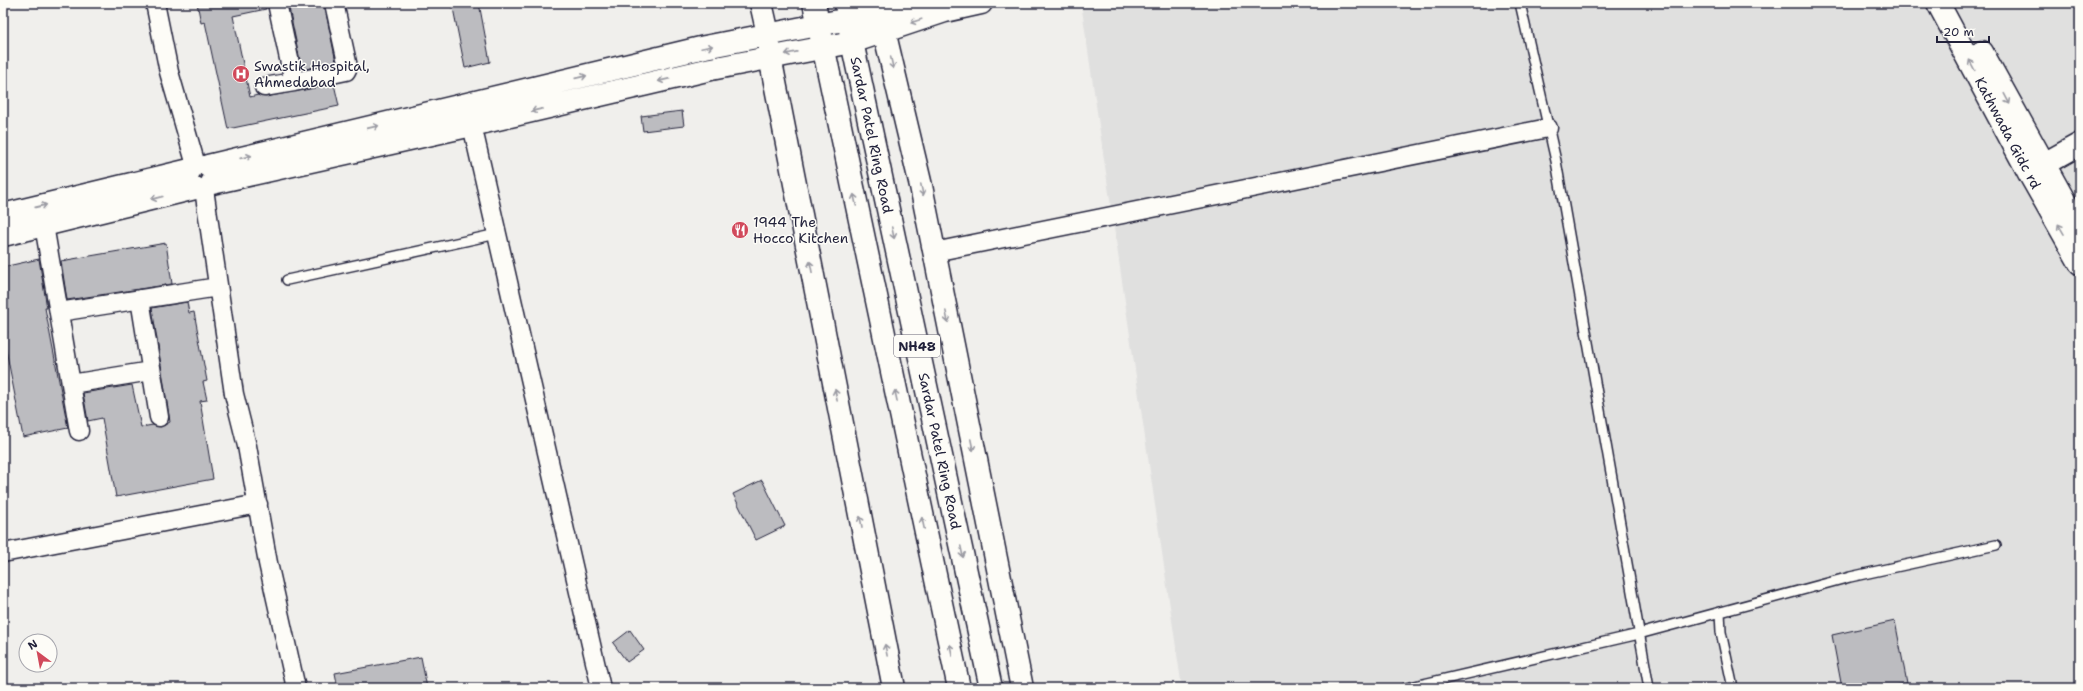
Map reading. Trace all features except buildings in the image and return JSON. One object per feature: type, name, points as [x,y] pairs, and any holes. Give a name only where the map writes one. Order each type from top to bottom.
[{"type":"main road","points":[[761,3],[768,34],[770,57],[894,688]]},
{"type":"main road","points":[[3,215],[472,125],[711,69],[852,42],[881,15],[914,3]]},
{"type":"main road","points":[[3,235],[44,225],[201,177],[705,47],[768,34],[816,13],[847,11],[881,15],[945,11],[981,3]]},
{"type":"main road","name":"Kathwada Gidc rd","points":[[1938,3],[2036,169],[2080,262]]},
{"type":"main road","points":[[1955,3],[2036,169],[2080,229]]},
{"type":"main road","name":"Sardar Patel Ring Road","points":[[847,11],[852,42],[991,688]]},
{"type":"main road","name":"NH48","points":[[816,13],[959,688]]},
{"type":"main road","points":[[881,15],[921,186],[1022,688]]},
{"type":"main road","points":[[2036,169],[2080,144]]},
{"type":"street","points":[[155,3],[169,72],[201,177],[234,394],[247,446],[268,563],[296,688]]},
{"type":"street","points":[[277,3],[294,82]]},
{"type":"street","points":[[264,87],[346,71],[348,67],[334,3]]},
{"type":"street","points":[[472,125],[601,688]]},
{"type":"street","points":[[934,252],[1548,128]]},
{"type":"street","points":[[44,225],[79,431]]},
{"type":"street","points":[[59,312],[218,287]]},
{"type":"street","points":[[140,299],[159,417]]},
{"type":"street","points":[[71,384],[151,371]]},
{"type":"street","points":[[3,553],[258,504]]},
{"type":"lane","points":[[1520,3],[1556,162],[1649,688]]},
{"type":"lane","points":[[287,280],[497,234]]},
{"type":"lane","points":[[1406,688],[1639,634],[1850,577],[1996,545]]},
{"type":"lane","points":[[1720,612],[1721,632],[1733,688]]},
{"type":"shaded area","points":[[1081,3],[2080,3],[2080,688],[1182,688]]},
{"type":"place","name":"Swastik Hospital, Ahmedabad","points":[[241,74]]},
{"type":"place","name":"1944 The Hocco Kitchen","points":[[740,230]]}]
